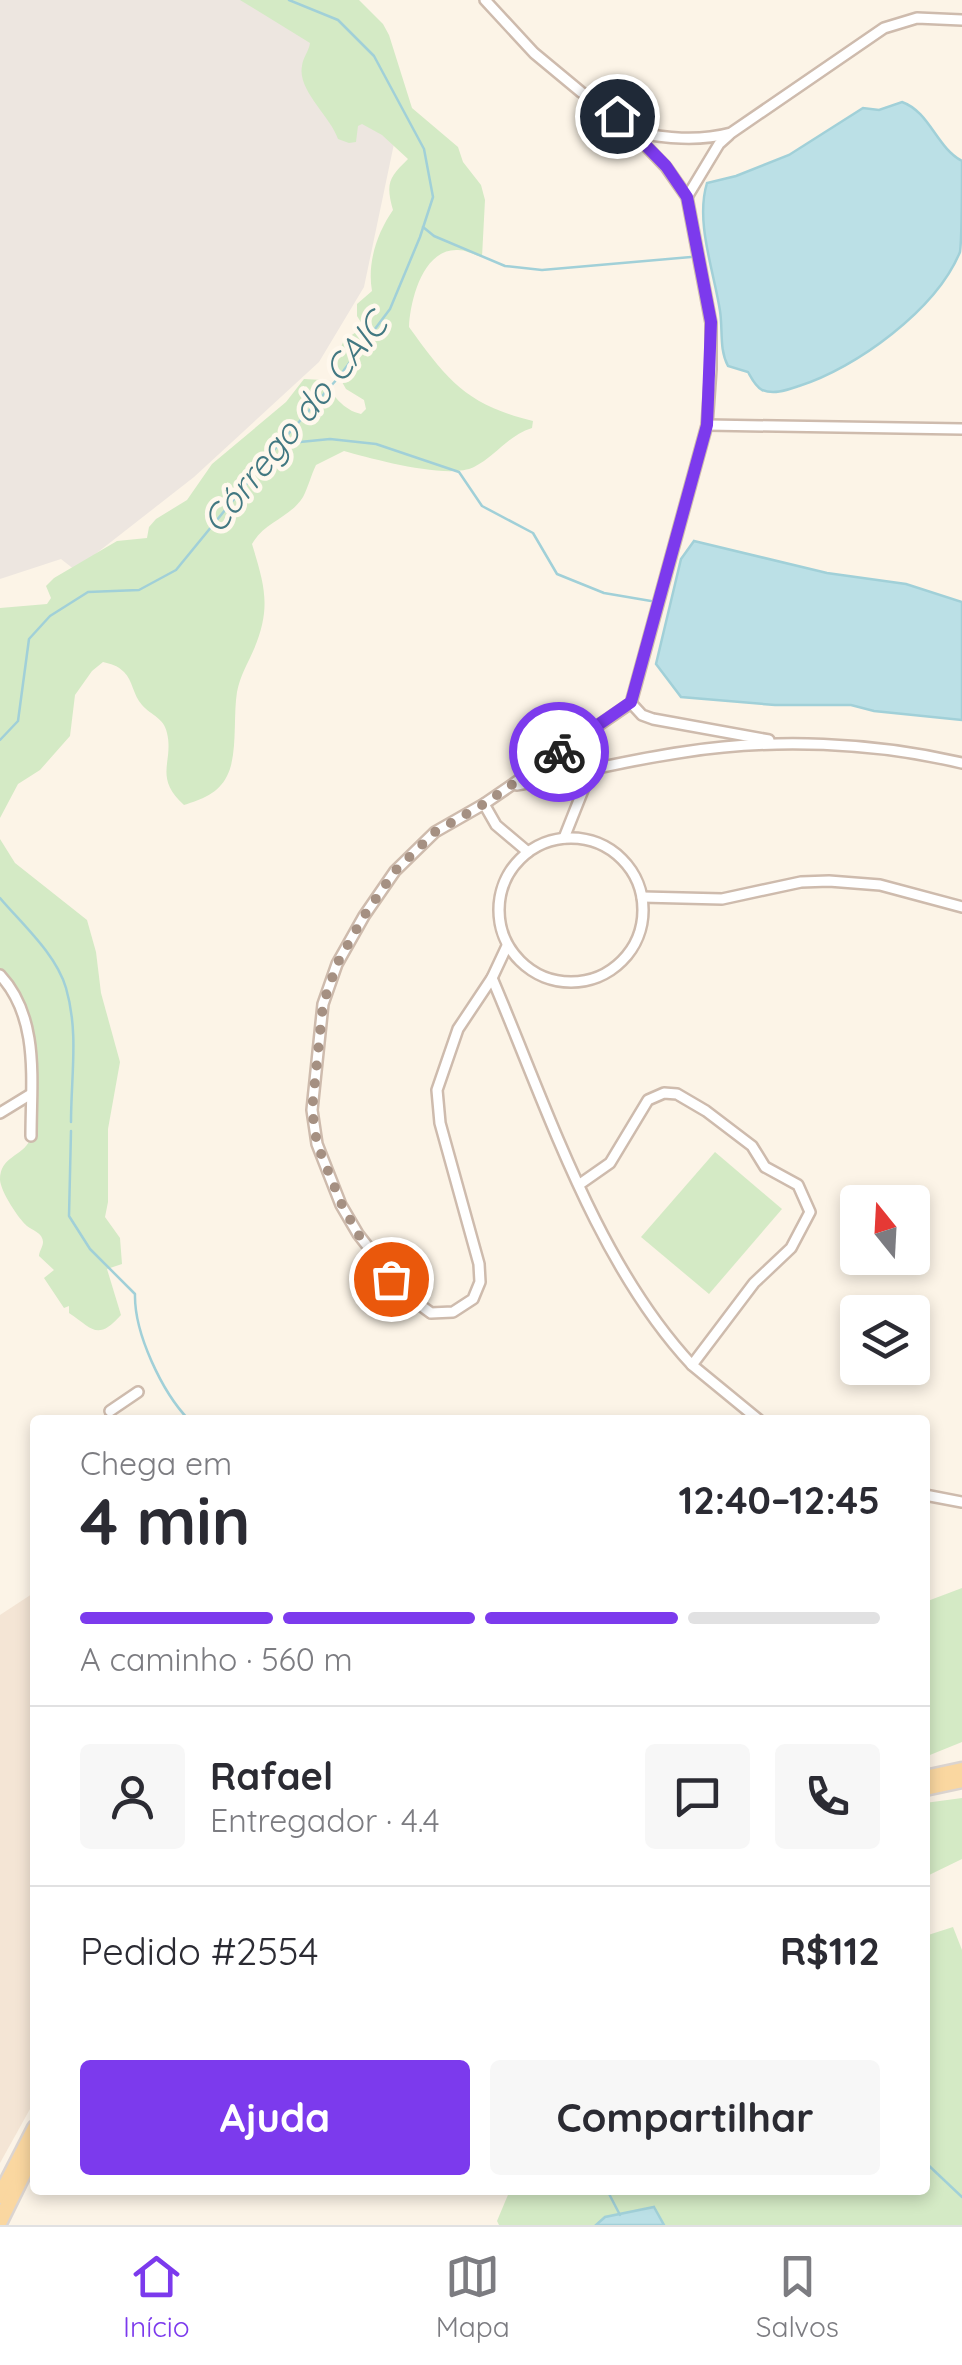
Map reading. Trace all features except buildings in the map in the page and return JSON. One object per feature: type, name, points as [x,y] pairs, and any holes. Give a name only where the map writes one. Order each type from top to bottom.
[{"type":"main road","points":[[930,1777],[962,1770]]},
{"type":"main road","points":[[930,1787],[962,1780]]},
{"type":"main road","points":[[0,2196],[30,2138]]},
{"type":"main road","points":[[0,2221],[30,2160]]},
{"type":"street","points":[[485,0],[534,53],[617,116],[666,166],[687,197],[711,322],[707,425],[631,702],[510,787],[435,832],[395,871],[364,916],[332,977],[323,1004],[312,1110],[317,1144],[358,1234],[391,1279],[419,1307],[431,1313],[453,1312],[473,1299],[480,1282],[479,1264],[440,1123],[437,1090],[458,1029],[492,978],[507,946]]},
{"type":"street","points":[[687,197],[719,144],[884,28],[917,18],[962,20]]},
{"type":"street","points":[[629,131],[676,139],[731,134]]},
{"type":"street","points":[[707,425],[962,430]]},
{"type":"street","points":[[631,702],[642,716],[653,719],[797,745]]},
{"type":"street","points":[[510,787],[684,752],[752,744],[881,750],[962,763]]},
{"type":"street","points":[[564,838],[592,770]]},
{"type":"street","points":[[484,804],[496,825],[528,852]]},
{"type":"street","points":[[564,838],[585,839],[605,846],[635,876],[642,897],[643,920],[630,950],[606,974],[584,982],[540,976],[521,964],[507,946],[500,926],[498,906],[513,867],[528,852],[564,838]]},
{"type":"street","points":[[642,897],[722,898],[801,882],[829,881],[880,885],[962,908]]},
{"type":"street","points":[[0,974],[16,994],[28,1025],[31,1136]]},
{"type":"street","points":[[492,978],[614,1258],[662,1332],[692,1364],[753,1415]]},
{"type":"street","points":[[580,1184],[610,1163],[648,1100],[664,1093],[677,1094],[706,1110],[752,1146],[765,1167],[798,1185],[810,1212],[791,1248],[754,1284],[692,1364]]},
{"type":"street","points":[[0,1113],[31,1094]]},
{"type":"street","points":[[109,1413],[138,1392]]},
{"type":"street","points":[[930,1496],[962,1502]]},
{"type":"shaded area","points":[[0,0],[254,0],[346,63],[395,139],[364,287],[319,362],[194,477],[75,570],[61,559],[0,579]]},
{"type":"shaded area","points":[[30,1595],[30,2109],[0,2163],[0,1615]]},
{"type":"green space","points":[[240,0],[359,0],[383,24],[412,108],[458,147],[463,162],[481,185],[485,200],[482,257],[458,250],[436,258],[421,278],[409,327],[461,388],[491,407],[533,421],[532,428],[474,467],[462,470],[410,467],[344,451],[316,465],[298,504],[263,530],[252,544],[263,584],[263,620],[237,692],[230,767],[214,792],[184,805],[175,795],[167,778],[165,728],[139,701],[124,672],[103,662],[75,695],[70,736],[40,770],[18,784],[0,818],[0,608],[47,604],[51,598],[46,586],[54,578],[117,541],[147,538],[156,519],[187,500],[212,464],[286,402],[304,379],[323,380],[339,401],[355,412],[361,414],[366,409],[364,400],[346,389],[333,366],[344,340],[364,327],[357,316],[357,304],[372,291],[375,249],[393,210],[391,181],[408,159],[382,135],[362,124],[358,126],[356,142],[338,139],[309,94],[302,75],[310,43]]},
{"type":"green space","points":[[0,839],[15,863],[87,920],[120,1062],[108,1129],[105,1217],[120,1238],[122,1264],[107,1269],[121,1315],[100,1330],[69,1313],[69,1306],[64,1308],[44,1278],[54,1270],[39,1256],[43,1239],[15,1211],[0,1180],[7,1161],[30,1140],[37,1094],[29,1022],[20,1001],[0,980]]},
{"type":"green space","points":[[715,1152],[782,1209],[709,1294],[641,1237]]},
{"type":"green space","points":[[962,1588],[962,1742],[930,1755],[930,1600]]},
{"type":"green space","points":[[962,1798],[962,1859],[930,1875],[930,1802]]},
{"type":"green space","points":[[953,1927],[962,1950],[962,2225],[499,2225],[497,2221],[508,2195],[930,2195],[930,1934]]},
{"type":"water","points":[[902,102],[920,113],[962,161],[960,252],[933,295],[869,351],[799,386],[776,392],[762,390],[748,372],[728,366],[723,353],[720,311],[704,230],[707,183],[789,155],[863,108],[879,110]]},
{"type":"water","points":[[694,541],[827,573],[906,584],[962,602],[962,720],[851,705],[775,705],[681,697],[656,664],[681,559]]},
{"type":"water","points":[[654,2207],[664,2225],[596,2225],[605,2217]]},
{"type":"waterway","name":"Córrego do CAIC","points":[[0,740],[18,721],[29,639],[50,616],[88,592],[139,590],[176,570],[338,378],[390,309],[420,237],[433,197],[424,149],[374,56],[338,20],[289,0]]},
{"type":"waterway","points":[[423,227],[434,236],[505,266],[542,270],[691,257]]},
{"type":"waterway","points":[[286,438],[300,442],[330,439],[376,444],[459,472],[482,506],[533,533],[557,574],[604,593],[651,601]]},
{"type":"waterway","name":"Córrego do CAIC","points":[[0,898],[47,951],[66,988],[73,1038],[71,1122]]},
{"type":"waterway","name":"Córrego do CAIC","points":[[71,1131],[69,1216],[90,1249],[135,1294],[139,1326],[152,1361],[185,1415]]},
{"type":"waterway","points":[[930,2167],[962,2197]]},
{"type":"waterway","points":[[610,2195],[620,2215]]},
{"type":"way so far","points":[[391,1279],[342,1205],[317,1144],[312,1110],[323,1004],[337,964],[395,871],[435,832],[484,804],[559,752]]},
{"type":"route","points":[[559,752],[631,702],[707,425],[711,322],[687,197],[666,166],[617,116]]}]
